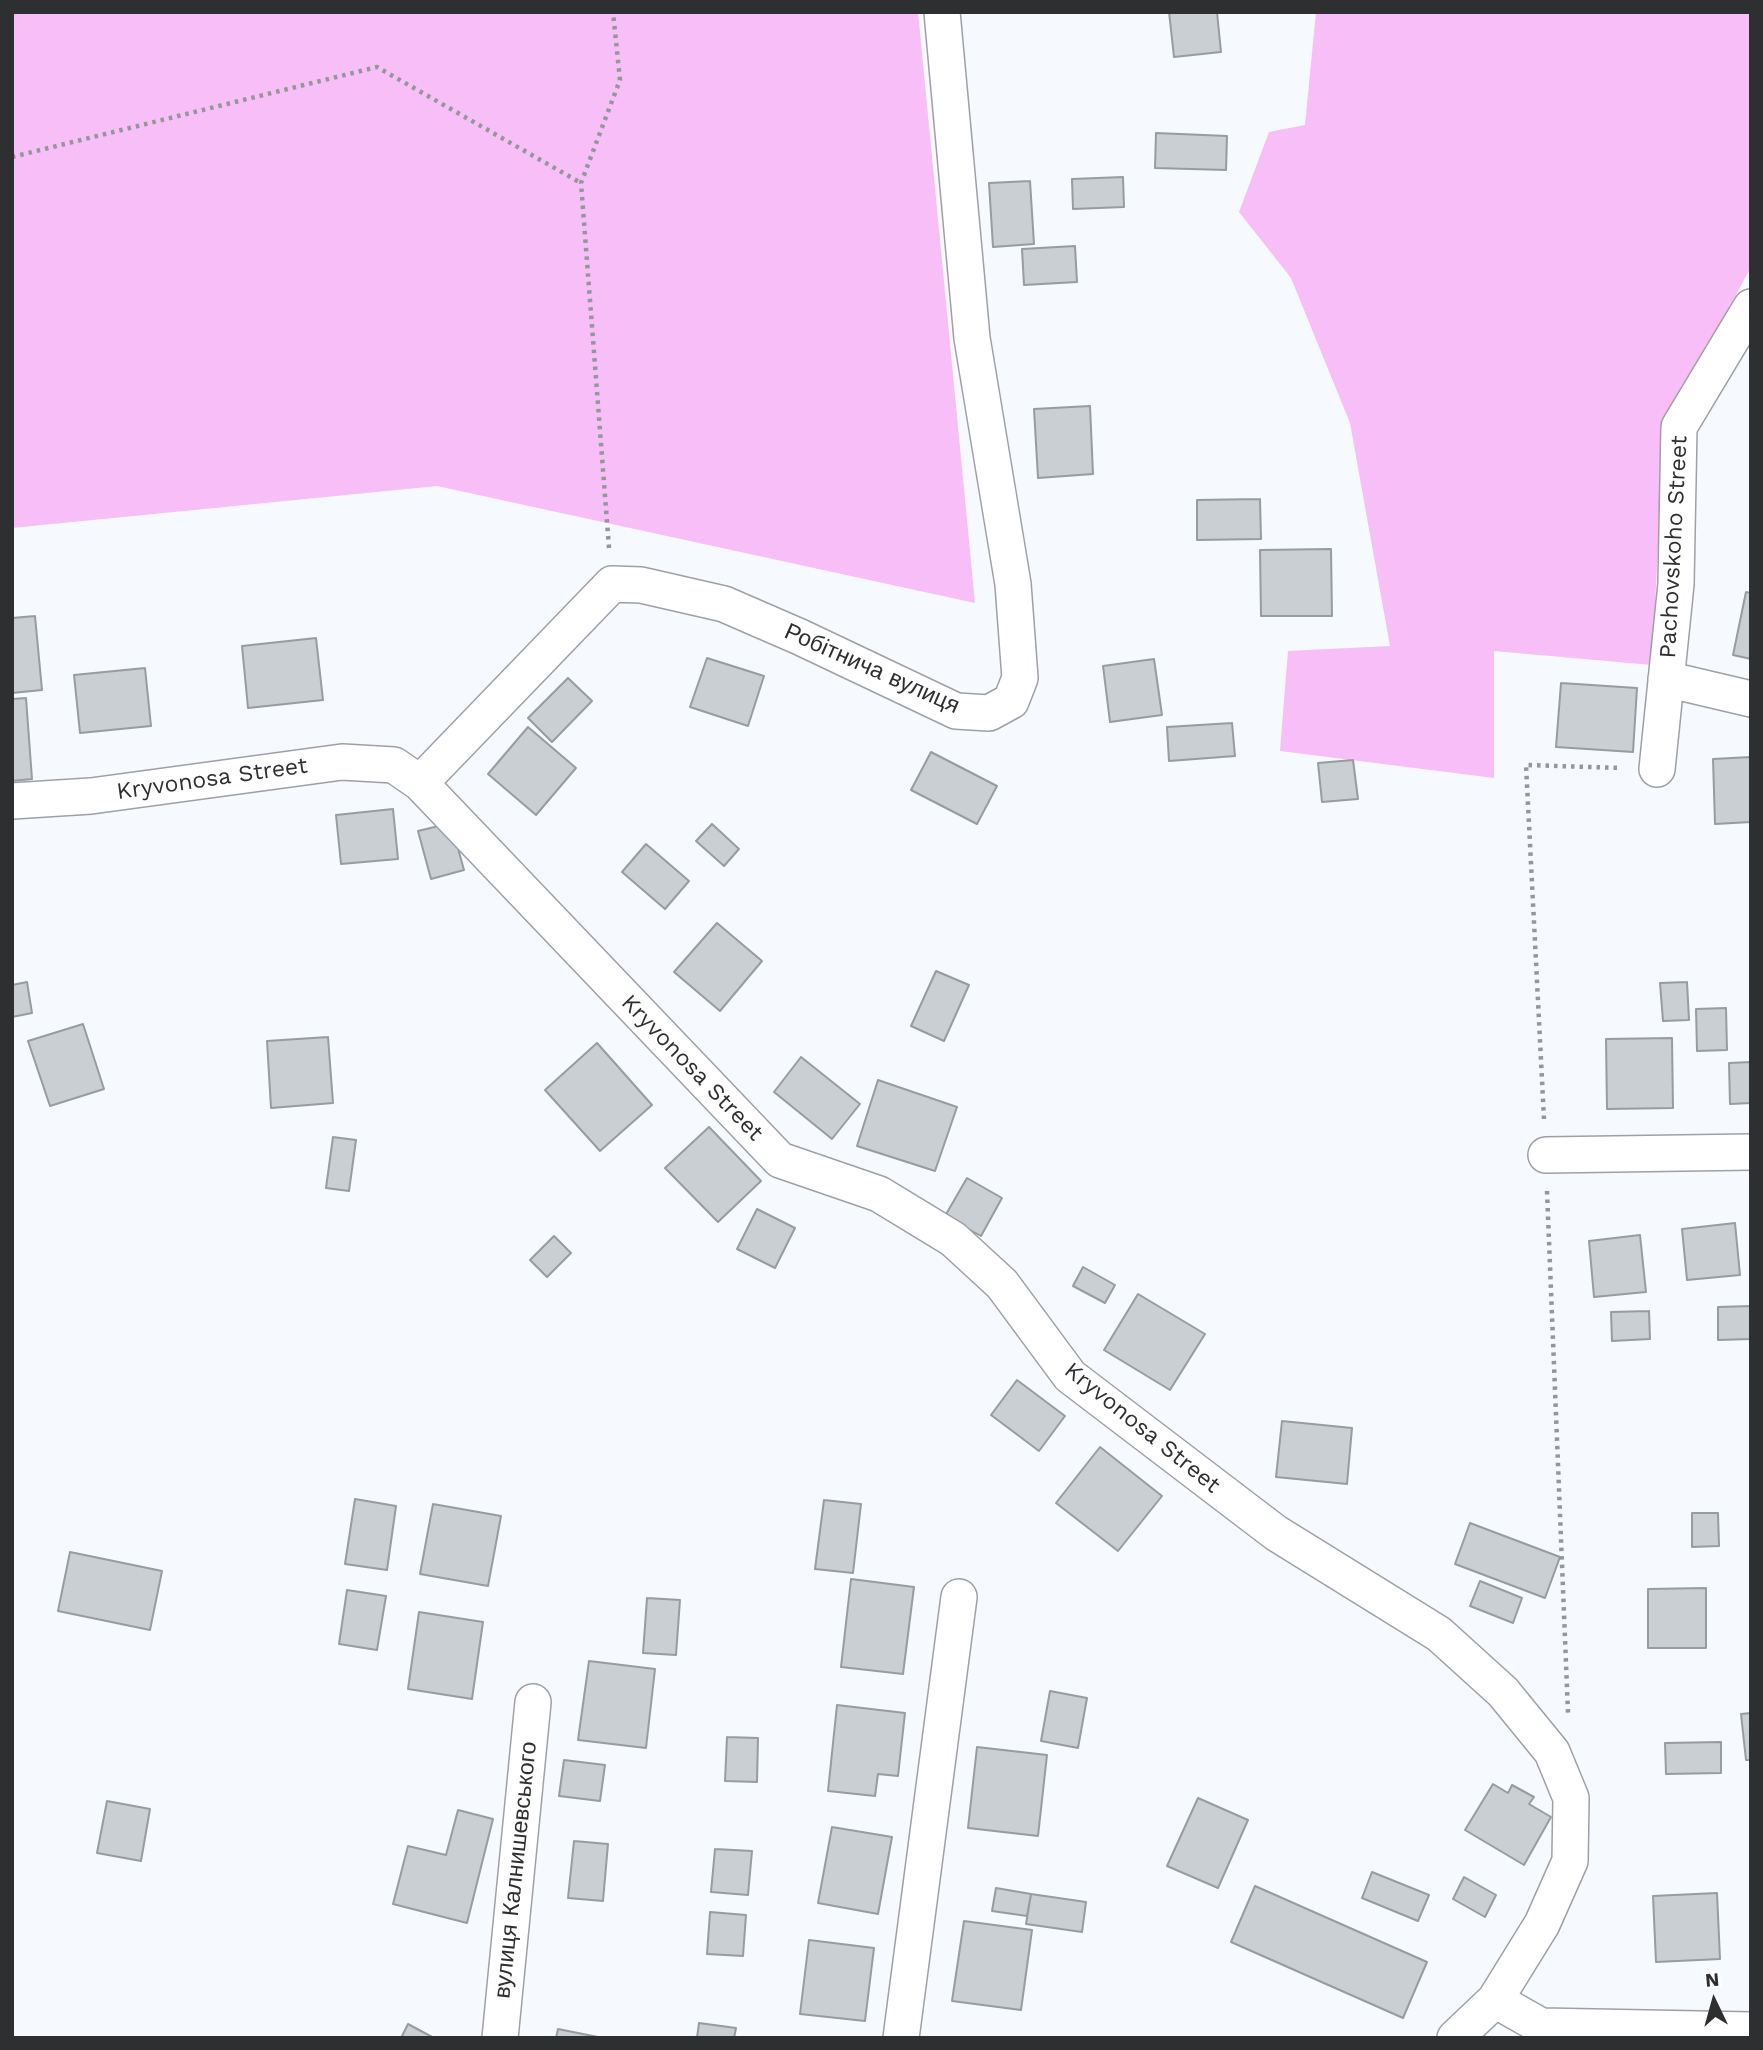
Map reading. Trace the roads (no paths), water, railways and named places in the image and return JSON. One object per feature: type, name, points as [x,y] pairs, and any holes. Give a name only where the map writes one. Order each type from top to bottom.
[{"type":"street","name":"Робітнича вулиця","points":[[420,783],[612,584],[641,585],[724,604],[956,711],[989,713],[1011,701],[1020,678],[1013,584],[972,338],[942,12]]},
{"type":"street","name":"Pachovskoho Street","points":[[1657,769],[1676,584],[1679,427],[1751,307]]},
{"type":"street","name":"Pachovskoho Street","points":[[1666,679],[1751,699]]},
{"type":"street","name":"Kryvonosa Street","points":[[12,801],[91,796],[342,762],[394,765],[420,783],[780,1160],[879,1194],[953,1240],[1002,1284],[1070,1376],[1276,1533],[1439,1634],[1503,1692],[1552,1752],[1571,1798],[1570,1861],[1542,1924],[1495,2000],[1455,2038]]},
{"type":"street","points":[[1546,1155],[1751,1152]]},
{"type":"street","points":[[901,2038],[959,1597]]},
{"type":"street","name":"вулиця Калнишевського","points":[[500,2038],[533,1702]]},
{"type":"street","points":[[1495,2000],[1541,2026],[1751,2030]]}]
